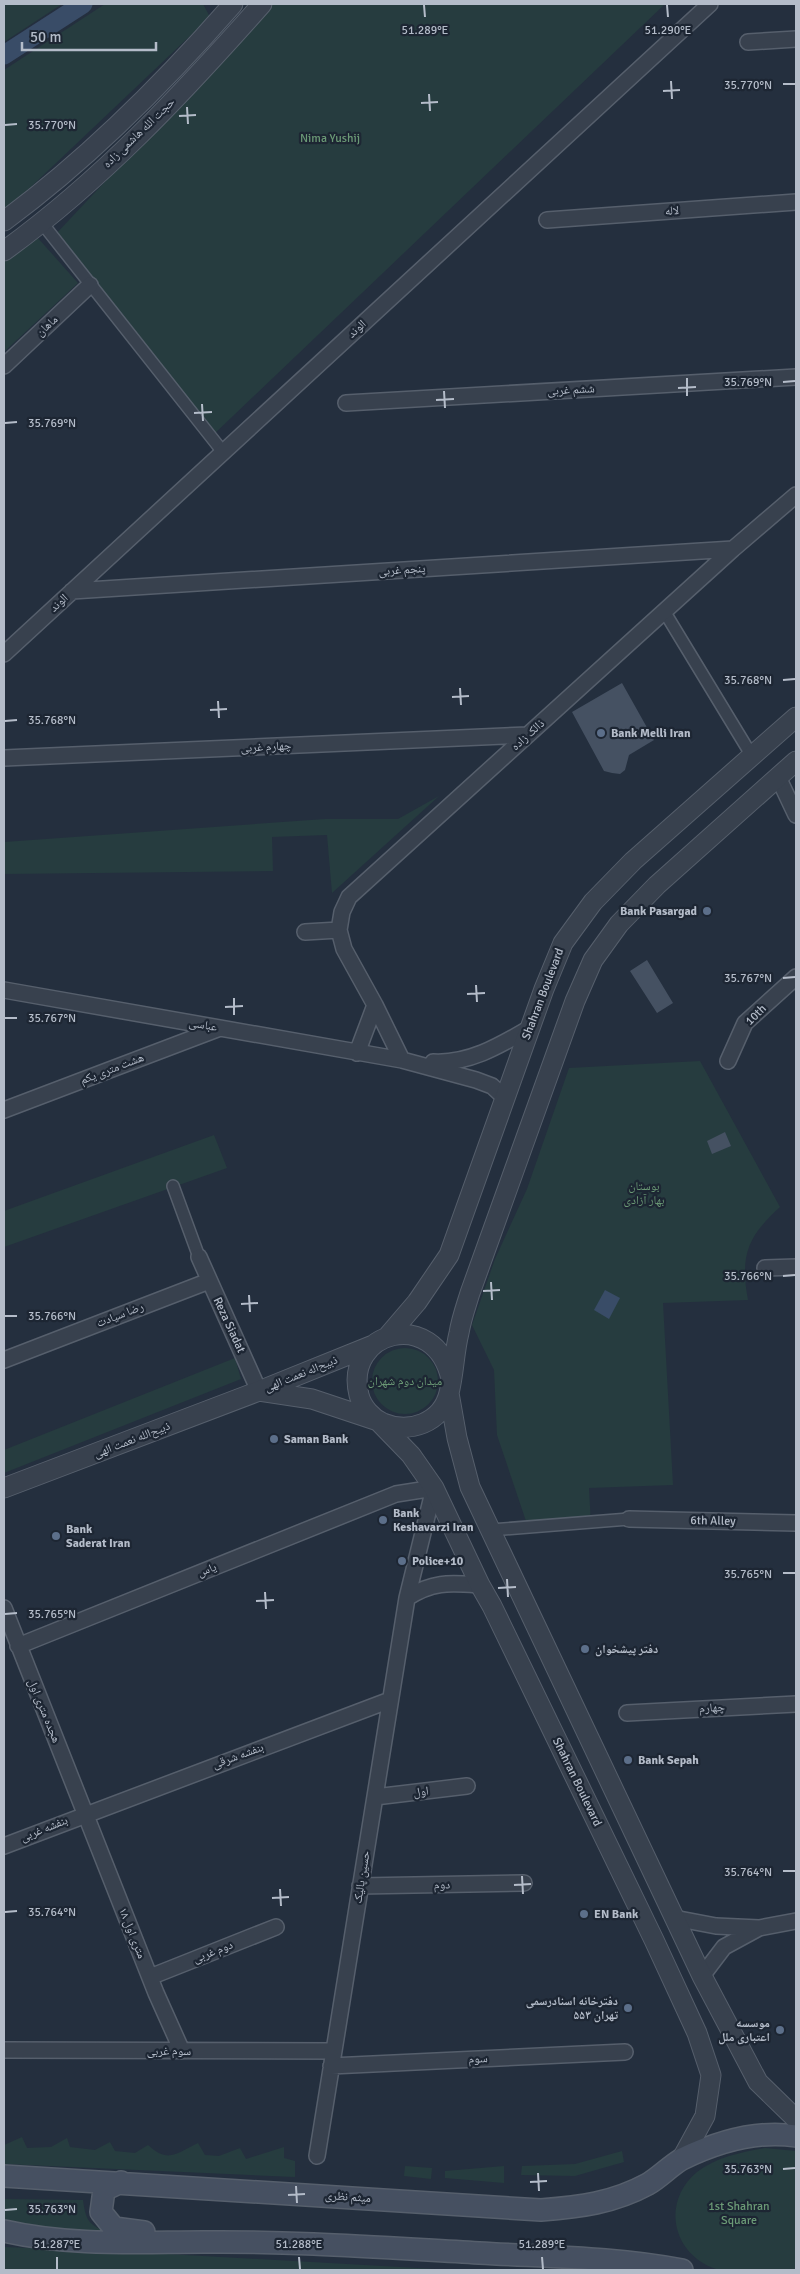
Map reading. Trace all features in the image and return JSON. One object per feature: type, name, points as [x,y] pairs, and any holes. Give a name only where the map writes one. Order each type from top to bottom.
[{"type":"main road","points":[[681,2160],[722,2142],[768,2135],[796,2136]]},
{"type":"main road","name":"میثم نظری","points":[[4,2176],[542,2210],[589,2206],[619,2196],[648,2184],[681,2160]]},
{"type":"main road","points":[[121,2182],[104,2190],[101,2201],[100,2212],[114,2228],[203,2242]]},
{"type":"main road","points":[[4,2232],[62,2242],[154,2244],[203,2242],[340,2245],[632,2261],[682,2270]]},
{"type":"street","points":[[4,221],[29,203],[143,101],[233,4]]},
{"type":"street","name":"حجت الله هاشمی زاده","points":[[4,251],[42,223],[143,133],[262,4]]},
{"type":"street","name":"الوند","points":[[4,654],[710,4]]},
{"type":"street","points":[[748,42],[796,39]]},
{"type":"street","name":"لاله","points":[[547,220],[796,202]]},
{"type":"street","points":[[42,223],[223,452]]},
{"type":"street","name":"ماهان","points":[[4,366],[90,286]]},
{"type":"street","name":"ششم غربی","points":[[346,403],[796,377]]},
{"type":"street","name":"ذالک زاده","points":[[339,930],[342,912],[349,897],[664,611],[796,495]]},
{"type":"street","name":"پنجم غربی","points":[[72,591],[733,549]]},
{"type":"street","points":[[664,611],[752,756]]},
{"type":"street","name":"Shahran Boulevard","points":[[380,1341],[417,1302],[449,1255],[530,1028],[563,943],[593,902],[633,861],[796,717]]},
{"type":"street","name":"چهارم غربی","points":[[4,758],[528,735]]},
{"type":"street","points":[[796,761],[656,885],[619,924],[593,960],[575,1001],[470,1293],[459,1333],[450,1386],[444,1407],[434,1418],[421,1425],[399,1428],[378,1421],[367,1411],[360,1398],[356,1384],[358,1369],[364,1356],[380,1341],[401,1334],[416,1336],[430,1342],[448,1364],[450,1386],[457,1438],[470,1487],[702,1976],[758,2082],[796,2118]]},
{"type":"street","points":[[778,777],[796,815]]},
{"type":"street","points":[[305,932],[339,930],[344,949],[375,1005],[402,1060],[476,1080],[492,1086],[505,1098]]},
{"type":"street","name":"10th","points":[[728,1061],[745,1023],[796,977]]},
{"type":"street","name":"عباسی","points":[[4,990],[402,1060]]},
{"type":"street","points":[[357,1053],[375,1005]]},
{"type":"street","name":"هشت متری یکم","points":[[4,1110],[221,1028]]},
{"type":"street","points":[[402,1060],[452,1063],[492,1050],[530,1028]]},
{"type":"street","points":[[172,1186],[199,1257]]},
{"type":"street","name":"Reza Siadat","points":[[199,1257],[259,1391]]},
{"type":"street","points":[[765,1268],[796,1268]]},
{"type":"street","name":"رضا سیادت","points":[[4,1360],[209,1282]]},
{"type":"street","name":"ذبیح‌اله نعمت الهی","points":[[259,1391],[380,1341]]},
{"type":"street","name":"ذبیح‌اله نعمت الهی","points":[[259,1391],[312,1399],[378,1421]]},
{"type":"street","name":"ذبیح‌الله نعمت الهی","points":[[4,1488],[259,1391]]},
{"type":"street","name":"Shahran Boulevard","points":[[378,1421],[411,1455],[434,1488],[654,1940],[696,2033],[711,2075],[705,2116],[681,2160]]},
{"type":"street","name":"یاس","points":[[18,1646],[396,1494],[434,1488]]},
{"type":"street","name":"حسین پالیک","points":[[317,2156],[407,1598],[434,1488]]},
{"type":"street","points":[[490,1530],[629,1519]]},
{"type":"street","name":"6th Alley","points":[[629,1519],[796,1523]]},
{"type":"street","points":[[407,1598],[421,1589],[444,1583],[480,1585]]},
{"type":"street","name":"هجده متری اول","points":[[4,1608],[85,1813]]},
{"type":"street","name":"بنفشه شرقی","points":[[85,1813],[390,1700]]},
{"type":"street","name":"چهارم","points":[[627,1712],[796,1704]]},
{"type":"street","name":"اول","points":[[375,1797],[467,1786]]},
{"type":"street","name":"بنفشه غربی","points":[[4,1846],[85,1813]]},
{"type":"street","name":"۱۸ متری اول","points":[[85,1813],[150,1977],[182,2051]]},
{"type":"street","name":"دوم","points":[[360,1886],[524,1883]]},
{"type":"street","points":[[674,1918],[716,1926],[759,1928],[796,1921]]},
{"type":"street","name":"دوم غربی","points":[[150,1977],[276,1928]]},
{"type":"street","points":[[702,1976],[724,1947],[759,1928]]},
{"type":"street","name":"سوم غربی","points":[[4,2050],[182,2051],[332,2059]]},
{"type":"street","name":"سوم","points":[[332,2059],[625,2052]]},
{"type":"green space","points":[[4,4],[62,4],[4,42]]},
{"type":"green space","points":[[105,4],[203,4],[210,17],[16,201],[4,209],[4,70]]},
{"type":"green space","name":"Nima Yushij","points":[[272,4],[665,4],[211,437],[54,236]]},
{"type":"green space","points":[[37,237],[78,283],[4,352],[4,261]]},
{"type":"green space","points":[[439,796],[332,893],[327,835],[272,837],[273,871],[4,874],[4,842],[325,819],[398,819]]},
{"type":"green space","name":"بوستان بهار آزادی","points":[[700,1061],[780,1207],[760,1228],[749,1248],[745,1271],[748,1300],[663,1303],[673,1485],[589,1488],[591,1525],[528,1527],[497,1435],[494,1370],[472,1325],[495,1259],[527,1189],[569,1068]]},
{"type":"green space","points":[[214,1135],[227,1168],[4,1247],[4,1211]]},
{"type":"green space","name":"میدان دوم شهران","points":[[398,1348],[412,1348],[424,1353],[433,1362],[438,1374],[436,1394],[429,1405],[412,1414],[398,1414],[386,1409],[377,1400],[372,1388],[372,1374],[377,1362],[386,1353]]},
{"type":"green space","points":[[235,1358],[241,1379],[4,1473],[4,1450]]},
{"type":"green space","points":[[22,2137],[27,2148],[51,2147],[67,2138],[70,2147],[95,2150],[110,2142],[115,2151],[135,2153],[148,2145],[155,2151],[167,2155],[173,2155],[198,2143],[205,2155],[219,2156],[240,2148],[246,2159],[284,2147],[284,2158],[295,2161],[295,2177],[4,2164],[4,2145]]},
{"type":"green space","name":"1st Shahran Square","points":[[765,2148],[796,2151],[796,2270],[743,2272],[716,2269],[701,2262],[689,2252],[681,2240],[676,2226],[679,2198],[686,2184],[697,2172],[712,2162],[747,2151]]},
{"type":"green space","points":[[622,2151],[624,2162],[575,2176],[521,2175],[522,2166],[575,2164]]},
{"type":"green space","points":[[405,2166],[432,2168],[431,2179],[404,2176]]},
{"type":"green space","points":[[504,2166],[504,2183],[445,2178],[445,2171]]},
{"type":"green space","points":[[4,2199],[83,2200],[90,2222],[94,2226],[112,2233],[42,2229],[4,2221]]},
{"type":"green space","points":[[4,2247],[132,2252],[453,2270],[4,2270]]},
{"type":"water","points":[[605,1290],[620,1298],[609,1319],[594,1310]]},
{"type":"building","points":[[622,683],[654,740],[629,755],[625,770],[620,774],[604,771],[572,712]]},
{"type":"building","points":[[647,960],[673,1003],[657,1013],[630,971]]},
{"type":"building","points":[[725,1132],[731,1146],[712,1154],[707,1141]]},
{"type":"waterway","points":[[4,55],[83,4]]},
{"type":"place","name":"Bank Melli Iran","points":[[601,733]]},
{"type":"place","name":"Bank Pasargad","points":[[707,911]]},
{"type":"place","name":"Saman Bank","points":[[274,1439]]},
{"type":"place","name":"Bank Keshavarzi Iran","points":[[383,1520]]},
{"type":"place","name":"Bank Saderat Iran","points":[[56,1536]]},
{"type":"place","name":"Police+10","points":[[402,1561]]},
{"type":"place","name":"دفتر پیشخوان","points":[[585,1649]]},
{"type":"place","name":"Bank Sepah","points":[[628,1760]]},
{"type":"place","name":"EN Bank","points":[[584,1914]]},
{"type":"place","name":"دفترخانه اسنادرسمی ۵۵۳ تهران","points":[[628,2008]]},
{"type":"place","name":"موسسه اعتباری ملل","points":[[780,2030]]}]
